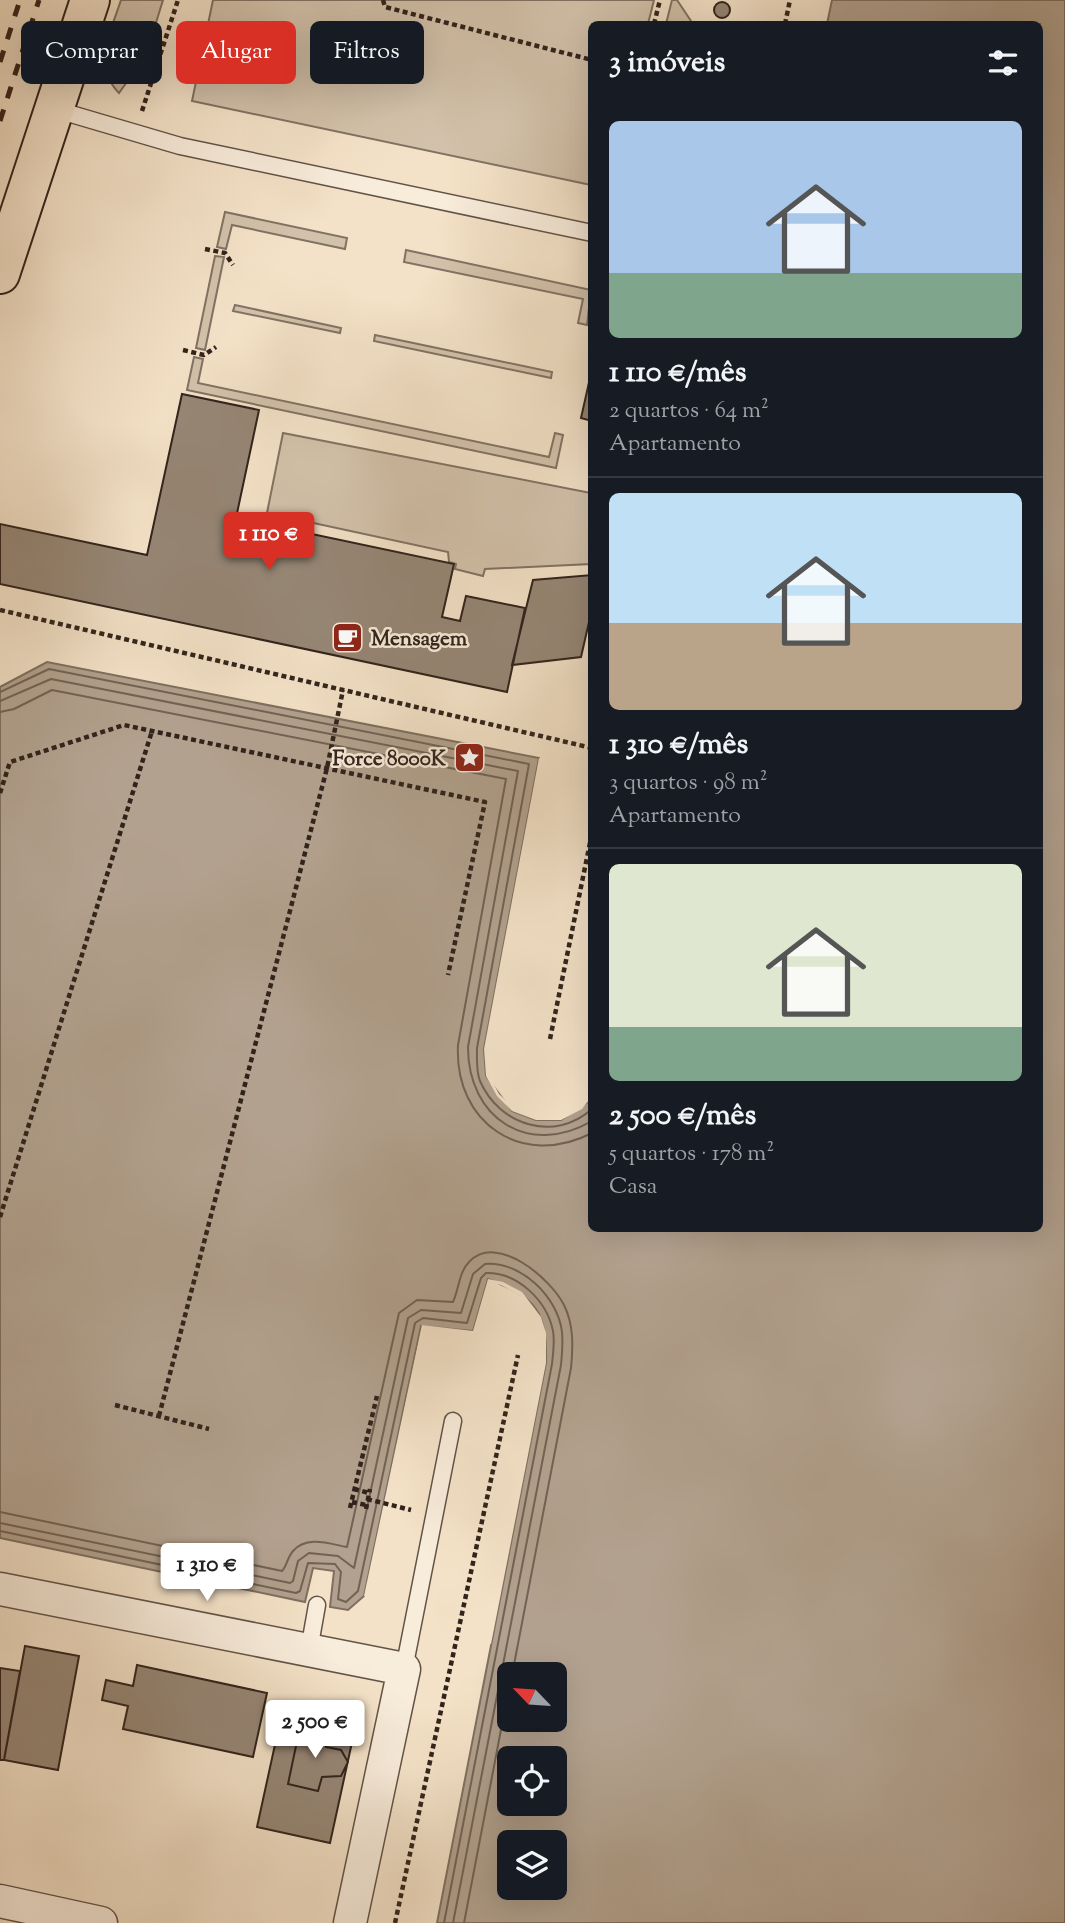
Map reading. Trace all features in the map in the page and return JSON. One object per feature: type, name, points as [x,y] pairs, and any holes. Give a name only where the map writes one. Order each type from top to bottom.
[{"type":"main road","points":[[0,274],[90,0]]},
{"type":"street","points":[[0,1589],[404,1670],[350,1923]]},
{"type":"street","points":[[0,1901],[101,1923]]},
{"type":"lane","points":[[54,108],[180,146],[588,232]]},
{"type":"lane","points":[[404,1670],[453,1421]]},
{"type":"lane","points":[[309,1650],[317,1605]]},
{"type":"path","points":[[141,113],[178,0]]},
{"type":"path","points":[[383,0],[385,7],[588,59]]},
{"type":"path","points":[[655,21],[660,0]]},
{"type":"path","points":[[786,21],[790,0]]},
{"type":"path","points":[[205,249],[225,253],[233,265]]},
{"type":"path","points":[[183,350],[204,355],[216,347]]},
{"type":"path","points":[[0,610],[588,747]]},
{"type":"path","points":[[159,1416],[327,768],[343,690]]},
{"type":"path","points":[[0,793],[10,762],[124,725],[485,802],[448,975]]},
{"type":"path","points":[[0,1217],[152,731]]},
{"type":"path","points":[[550,1040],[588,853]]},
{"type":"path","points":[[395,1923],[519,1355]]},
{"type":"path","points":[[368,1499],[351,1505],[377,1396]]},
{"type":"path","points":[[115,1405],[209,1429]]},
{"type":"path","points":[[354,1489],[368,1499],[392,1505]]},
{"type":"shaded area","points":[[121,0],[163,0],[157,21],[114,21]]},
{"type":"shaded area","points":[[213,0],[654,0],[649,21],[588,21],[588,184],[192,101],[196,84],[296,84],[296,21],[209,21]]},
{"type":"shaded area","points":[[672,0],[677,0],[691,21],[667,21]]},
{"type":"shaded area","points":[[112,84],[125,84],[119,93]]},
{"type":"shaded area","points":[[225,212],[347,238],[345,249],[232,225],[226,249],[217,247]]},
{"type":"shaded area","points":[[406,250],[588,289],[587,325],[578,323],[583,299],[404,262]]},
{"type":"shaded area","points":[[215,256],[224,257],[205,350],[196,348]]},
{"type":"shaded area","points":[[235,305],[341,328],[340,333],[233,311]]},
{"type":"shaded area","points":[[375,335],[552,372],[551,378],[374,341]]},
{"type":"shaded area","points":[[194,357],[203,359],[198,383],[549,457],[555,433],[563,435],[556,468],[187,390]]},
{"type":"shaded area","points":[[283,433],[588,492],[588,564],[485,569],[483,576],[455,569],[456,564],[449,562],[448,552],[267,513]]},
{"type":"water","points":[[832,0],[1065,0],[1065,1923],[437,1923],[546,1363],[544,1330],[535,1308],[517,1293],[488,1279],[473,1331],[421,1326],[364,1596],[348,1610],[330,1607],[334,1571],[313,1568],[305,1602],[0,1538],[0,687],[47,662],[539,758],[484,1049],[486,1076],[512,1111],[536,1120],[561,1120],[588,1102],[588,1232],[1043,1232],[1043,21],[828,21]]},
{"type":"pier","points":[[539,758],[542,759],[487,1050],[489,1075],[499,1094],[514,1108],[536,1117],[560,1116],[588,1098],[588,1101],[582,1109],[561,1120],[536,1120],[512,1111],[497,1096],[486,1076],[484,1049]]},
{"type":"pier","points":[[488,1279],[503,1282],[522,1292],[541,1317],[546,1333],[546,1363],[491,1644],[488,1643],[542,1363],[543,1334],[538,1319],[519,1295],[501,1285],[491,1283],[474,1334],[424,1329],[368,1597],[364,1596],[422,1325],[473,1331]]},
{"type":"building","points":[[722,2],[728,4],[728,16],[722,18],[716,16],[714,10],[716,4]]},
{"type":"building","points":[[588,387],[588,420],[581,418]]},
{"type":"building","points":[[182,394],[259,410],[236,518],[454,564],[442,617],[460,621],[466,596],[525,608],[507,692],[0,584],[0,524],[147,555]]},
{"type":"building","points":[[588,575],[588,626],[581,657],[512,665],[533,580]]},
{"type":"building","points":[[25,1646],[79,1656],[58,1770],[4,1760]]},
{"type":"building","points":[[137,1665],[267,1693],[253,1757],[123,1729],[128,1706],[102,1700],[106,1680],[133,1686]]},
{"type":"building","points":[[0,1668],[20,1671],[4,1760],[0,1760]]},
{"type":"building","points":[[283,1708],[356,1724],[330,1843],[257,1827]]},
{"type":"building","points":[[300,1727],[328,1733],[326,1747],[341,1750],[348,1762],[341,1776],[322,1777],[318,1791],[288,1784]]},
{"type":"railway","points":[[0,62],[20,0]]},
{"type":"railway","points":[[0,121],[39,0]]},
{"type":"place","name":"Mensagem","points":[[348,638]]},
{"type":"place","name":"Force 8000K","points":[[469,758]]}]
